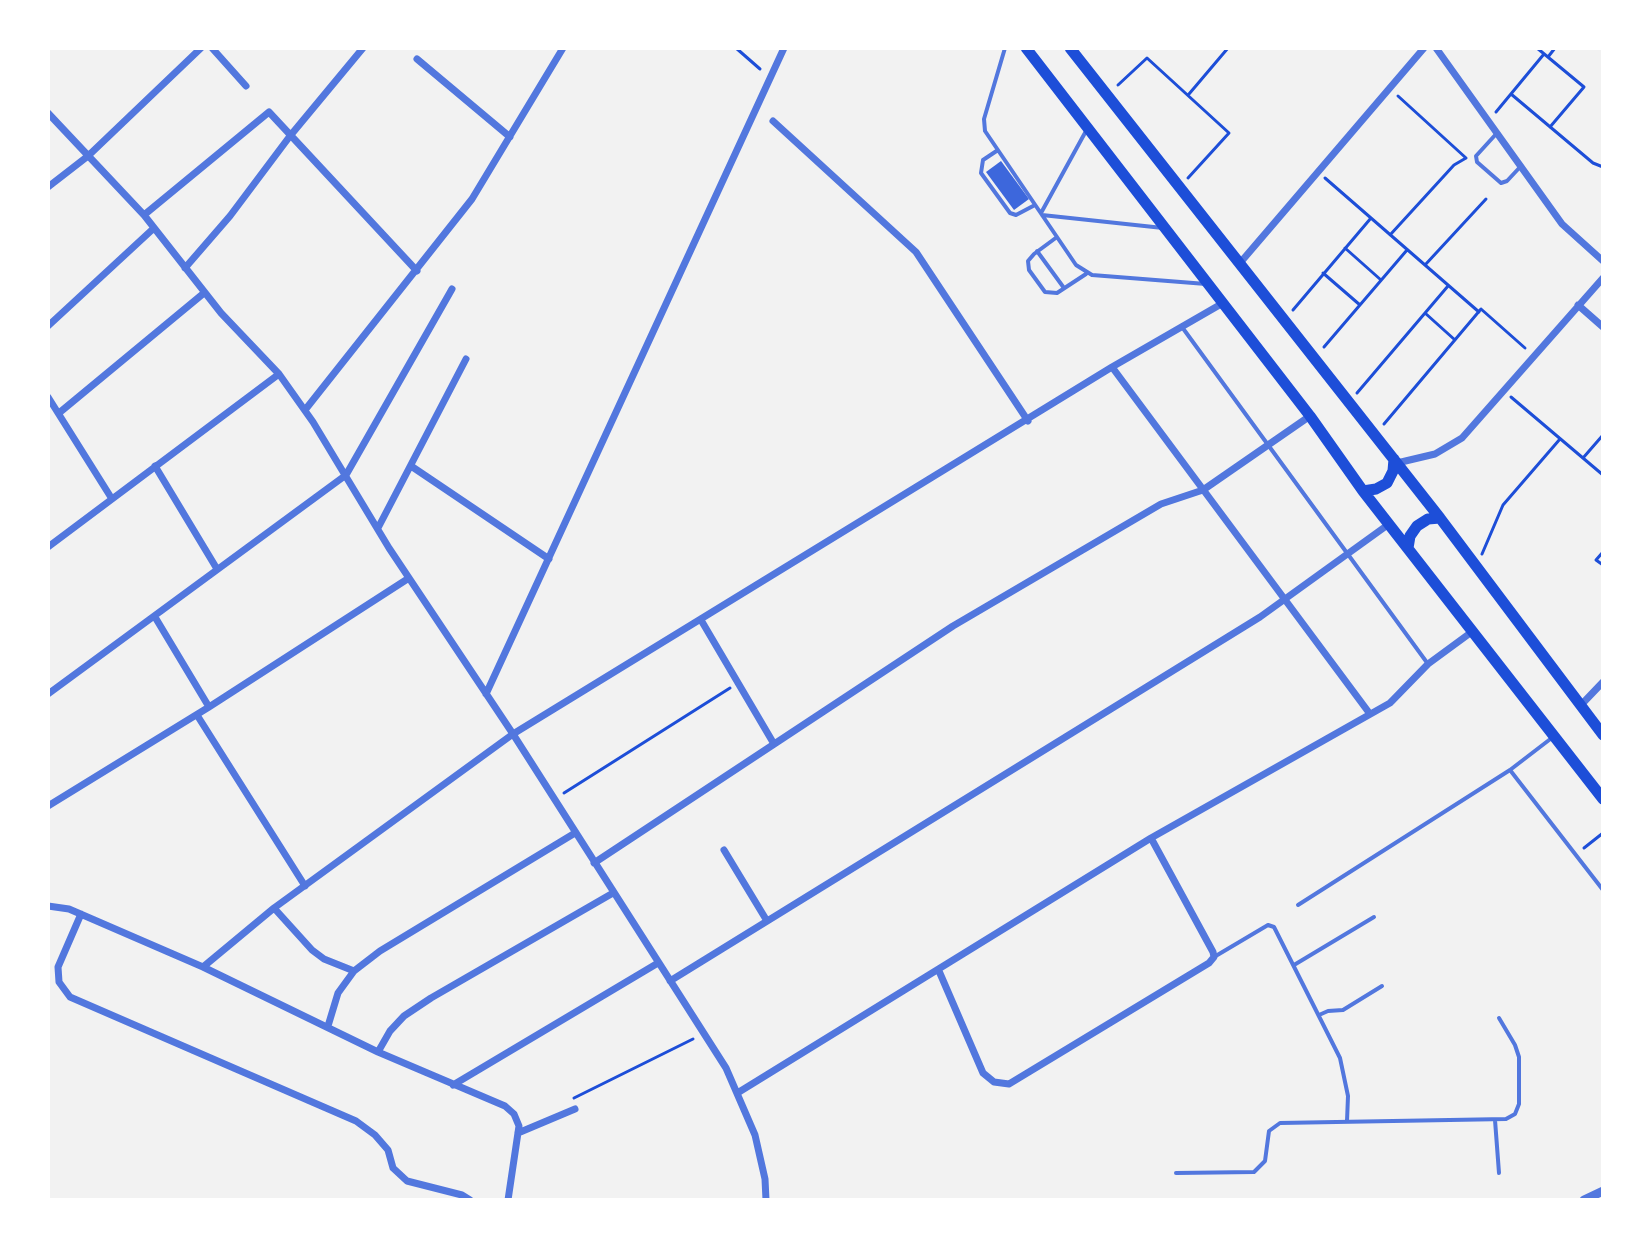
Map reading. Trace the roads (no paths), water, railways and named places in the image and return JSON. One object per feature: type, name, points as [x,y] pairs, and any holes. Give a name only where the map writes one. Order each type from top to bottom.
[{"type":"main road","points":[[1026,48],[1310,416],[1363,491],[1603,799]]},
{"type":"main road","points":[[1070,48],[1477,565],[1603,735]]},
{"type":"main road","points":[[1363,491],[1387,483],[1396,461]]},
{"type":"main road","points":[[1408,548],[1410,536],[1417,526],[1428,519],[1440,518]]},
{"type":"street","points":[[48,187],[88,156],[201,48]]},
{"type":"street","points":[[212,48],[246,86]]},
{"type":"street","points":[[185,268],[363,48]]},
{"type":"street","points":[[305,410],[472,199],[563,48]]},
{"type":"street","points":[[486,694],[784,48]]},
{"type":"street","points":[[1240,263],[1424,48]]},
{"type":"street","points":[[1436,48],[1562,224],[1603,261]]},
{"type":"street","points":[[417,59],[510,137]]},
{"type":"street","points":[[144,215],[269,112],[417,271]]},
{"type":"street","points":[[48,113],[144,215],[204,293],[279,374],[305,410],[409,578],[513,734],[739,1092],[755,1135],[765,1179],[766,1200]]},
{"type":"street","points":[[773,121],[916,252],[1028,421]]},
{"type":"street","points":[[48,326],[154,228]]},
{"type":"street","points":[[1396,461],[1435,454],[1474,427],[1603,278]]},
{"type":"street","points":[[48,694],[346,475],[452,289]]},
{"type":"street","points":[[59,413],[204,293]]},
{"type":"street","points":[[203,967],[274,908],[513,734],[1112,367],[1223,303]]},
{"type":"street","points":[[1578,305],[1603,327]]},
{"type":"street","points":[[378,528],[466,359]]},
{"type":"street","points":[[1112,367],[1370,714]]},
{"type":"street","points":[[48,547],[279,374]]},
{"type":"street","points":[[48,397],[112,499]]},
{"type":"street","points":[[594,863],[953,626],[1161,504],[1203,490],[1310,416]]},
{"type":"street","points":[[155,466],[217,569]]},
{"type":"street","points":[[411,466],[549,559]]},
{"type":"street","points":[[670,981],[1285,600],[1389,524]]},
{"type":"street","points":[[48,806],[197,715],[409,578]]},
{"type":"street","points":[[155,617],[209,707]]},
{"type":"street","points":[[701,620],[774,744]]},
{"type":"street","points":[[739,1092],[1151,838],[1370,714],[1405,690],[1428,664],[1473,631]]},
{"type":"street","points":[[1581,705],[1603,682]]},
{"type":"street","points":[[197,715],[305,886]]},
{"type":"street","points":[[328,1026],[338,993],[354,971],[380,951],[575,833]]},
{"type":"street","points":[[939,971],[983,1073],[994,1082],[1009,1084],[1209,963],[1214,957],[1151,838]]},
{"type":"street","points":[[724,850],[767,921]]},
{"type":"street","points":[[378,1052],[390,1031],[404,1016],[613,893]]},
{"type":"street","points":[[48,906],[69,909],[203,967],[378,1052],[505,1106],[514,1114],[519,1126],[508,1200]]},
{"type":"street","points":[[274,908],[312,950],[324,959],[354,971]]},
{"type":"street","points":[[81,914],[58,967],[59,982],[70,997],[356,1121],[388,1150],[393,1168],[407,1181],[462,1195],[470,1200]]},
{"type":"street","points":[[453,1085],[658,963]]},
{"type":"street","points":[[518,1133],[575,1109]]},
{"type":"street","points":[[1584,1200],[1603,1191]]},
{"type":"lane","points":[[1005,48],[984,119],[985,131],[1076,265],[1087,273],[1208,284]]},
{"type":"lane","points":[[1041,214],[1087,129]]},
{"type":"lane","points":[[1497,133],[1476,156],[1477,162],[1501,183],[1521,166]]},
{"type":"lane","points":[[998,150],[981,163],[981,173],[1010,213],[1016,215],[1035,205]]},
{"type":"lane","points":[[1041,214],[1164,228]]},
{"type":"lane","points":[[1057,237],[1030,257],[1028,266],[1037,282],[1049,294],[1057,293],[1087,273]]},
{"type":"lane","points":[[1037,251],[1065,288]]},
{"type":"lane","points":[[1182,327],[1428,664]]},
{"type":"lane","points":[[1298,905],[1510,770],[1555,735]]},
{"type":"lane","points":[[1510,770],[1603,890]]},
{"type":"lane","points":[[1293,966],[1374,917]]},
{"type":"lane","points":[[1214,957],[1270,924],[1274,927],[1319,1015],[1343,1071],[1348,1096],[1347,1121]]},
{"type":"lane","points":[[1319,1015],[1343,1010],[1382,986]]},
{"type":"lane","points":[[1176,1173],[1254,1172],[1265,1161],[1267,1134],[1275,1125],[1506,1119],[1515,1114],[1520,1099],[1518,1051],[1499,1018]]},
{"type":"lane","points":[[1495,1120],[1499,1173]]}]
